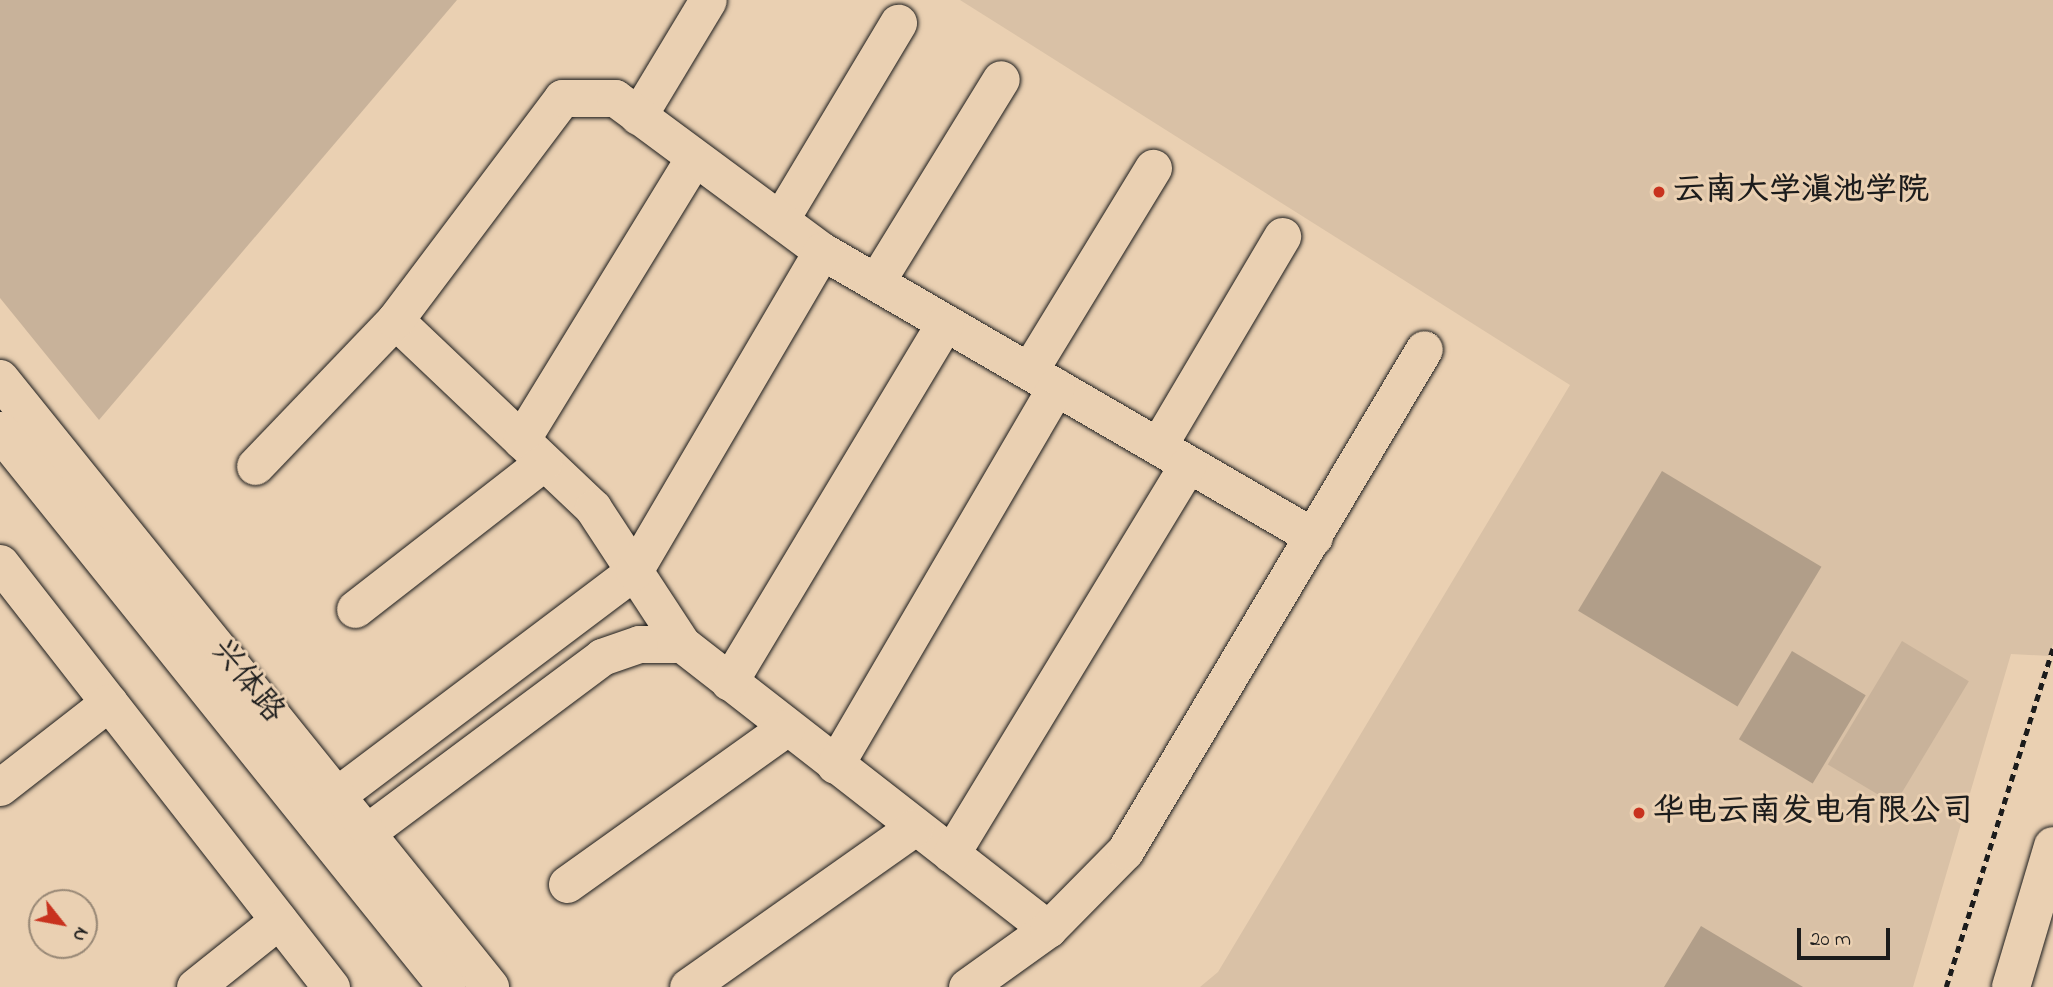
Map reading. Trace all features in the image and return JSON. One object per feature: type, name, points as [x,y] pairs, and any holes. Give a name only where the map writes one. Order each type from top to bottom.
[{"type":"street","points":[[638,116],[708,0]]},
{"type":"street","points":[[780,220],[898,23]]},
{"type":"street","points":[[876,282],[1001,79]]},
{"type":"street","points":[[255,466],[395,320],[562,98],[615,98],[822,251],[1314,537]]},
{"type":"street","points":[[355,609],[533,451],[694,158]]},
{"type":"street","points":[[835,765],[1043,379],[1153,168]]},
{"type":"street","points":[[951,854],[1173,455],[1282,236]]},
{"type":"street","points":[[682,644],[639,644],[602,657],[367,832],[322,832],[337,795],[634,571],[822,251]]},
{"type":"street","points":[[395,320],[593,508],[682,644],[786,728],[1048,929]]},
{"type":"street","points":[[729,682],[945,323]]},
{"type":"street","points":[[967,987],[1048,929],[1125,851],[1424,349]]},
{"type":"street","name":"兴体路","points":[[0,379],[490,987]]},
{"type":"street","name":"兴体路","points":[[0,431],[447,987]]},
{"type":"street","points":[[0,563],[331,987]]},
{"type":"street","points":[[0,787],[109,702]]},
{"type":"street","points":[[567,884],[786,728]]},
{"type":"street","points":[[688,987],[915,827]]},
{"type":"street","points":[[2011,987],[2053,846]]},
{"type":"street","points":[[195,987],[279,920]]},
{"type":"path","points":[[1946,987],[2053,648]]},
{"type":"shaded area","points":[[0,0],[457,0],[99,420],[0,298]]},
{"type":"shaded area","points":[[960,0],[2053,0],[2053,644],[2049,656],[2011,654],[1913,987],[1200,987],[1218,972],[1570,385]]},
{"type":"shaded area","points":[[1902,641],[1969,681],[1895,805],[1828,764]]},
{"type":"building","points":[[1662,471],[1821,567],[1737,707],[1578,611]]},
{"type":"building","points":[[1792,651],[1866,695],[1813,784],[1739,739]]},
{"type":"building","points":[[1701,926],[1803,987],[1664,987]]},
{"type":"place","name":"云南大学滇池学院","points":[[1659,192]]},
{"type":"place","name":"华电云南发电有限公司","points":[[1639,813]]}]
